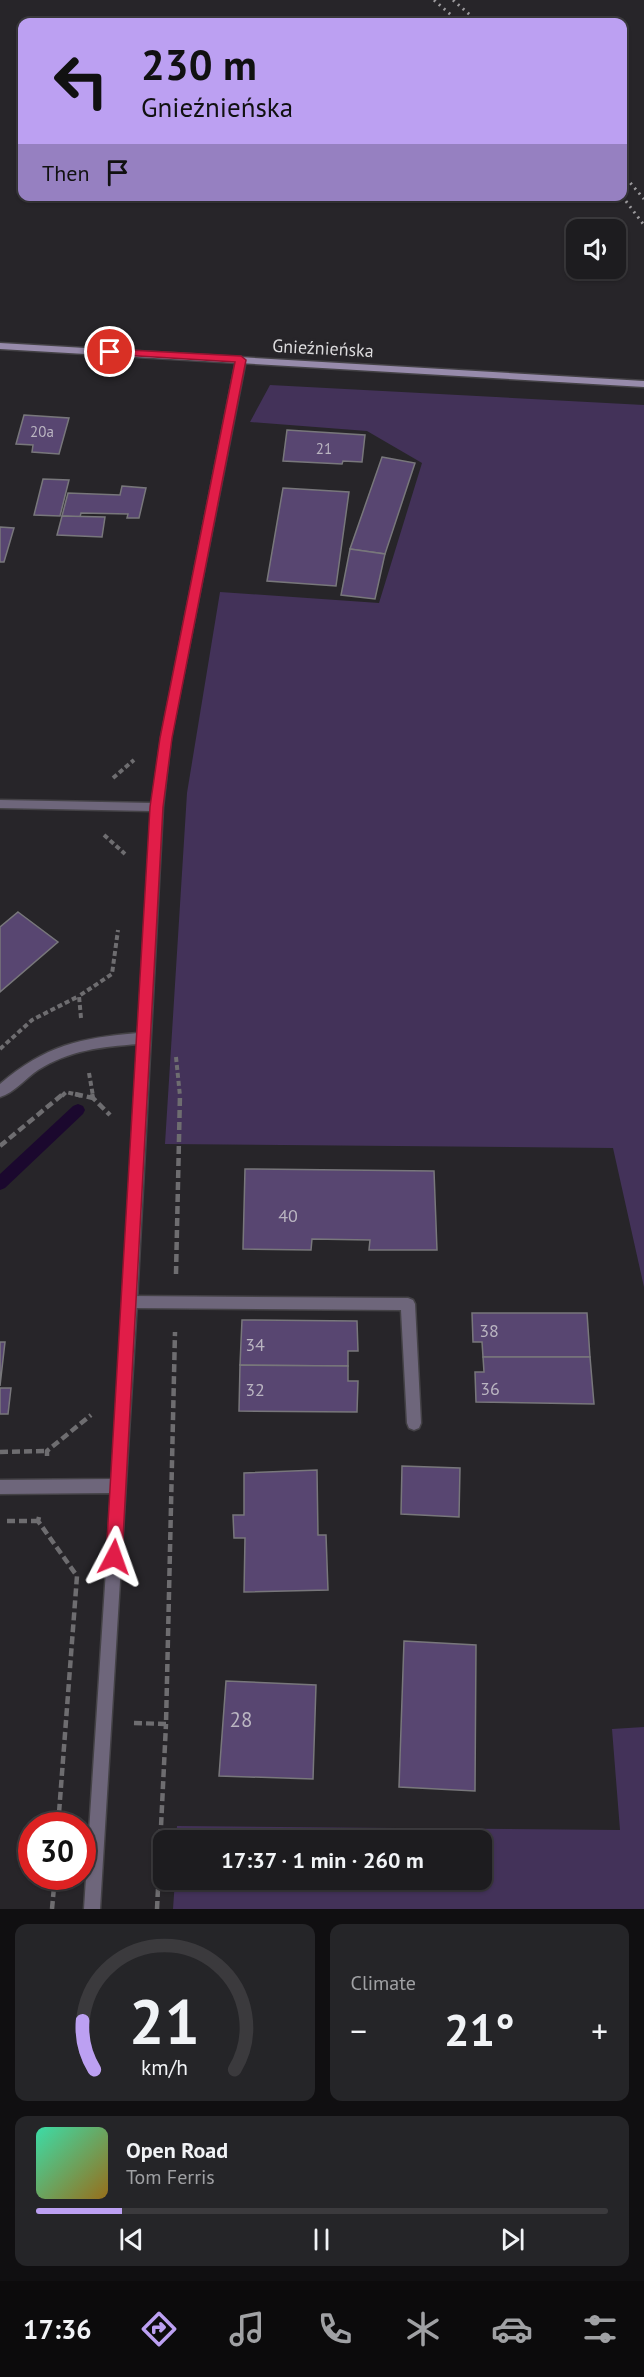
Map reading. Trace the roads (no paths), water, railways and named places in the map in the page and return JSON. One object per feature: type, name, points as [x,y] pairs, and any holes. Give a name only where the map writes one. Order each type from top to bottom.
[{"type":"street","name":"Gnieźnieńska","points":[[0,346],[644,384]]},
{"type":"street","points":[[92,1909],[130,1302],[157,807],[166,738],[241,360]]},
{"type":"street","points":[[0,804],[157,807]]},
{"type":"street","points":[[0,1092],[35,1065],[58,1054],[85,1044],[143,1038]]},
{"type":"street","points":[[130,1302],[408,1304],[414,1423]]},
{"type":"street","points":[[0,1486],[118,1486]]},
{"type":"waterway","points":[[0,1183],[78,1110]]},
{"type":"railway","points":[[434,0],[454,18]]},
{"type":"railway","points":[[453,0],[473,18]]},
{"type":"railway","points":[[627,179],[644,199]]},
{"type":"railway","points":[[626,201],[644,225]]}]
